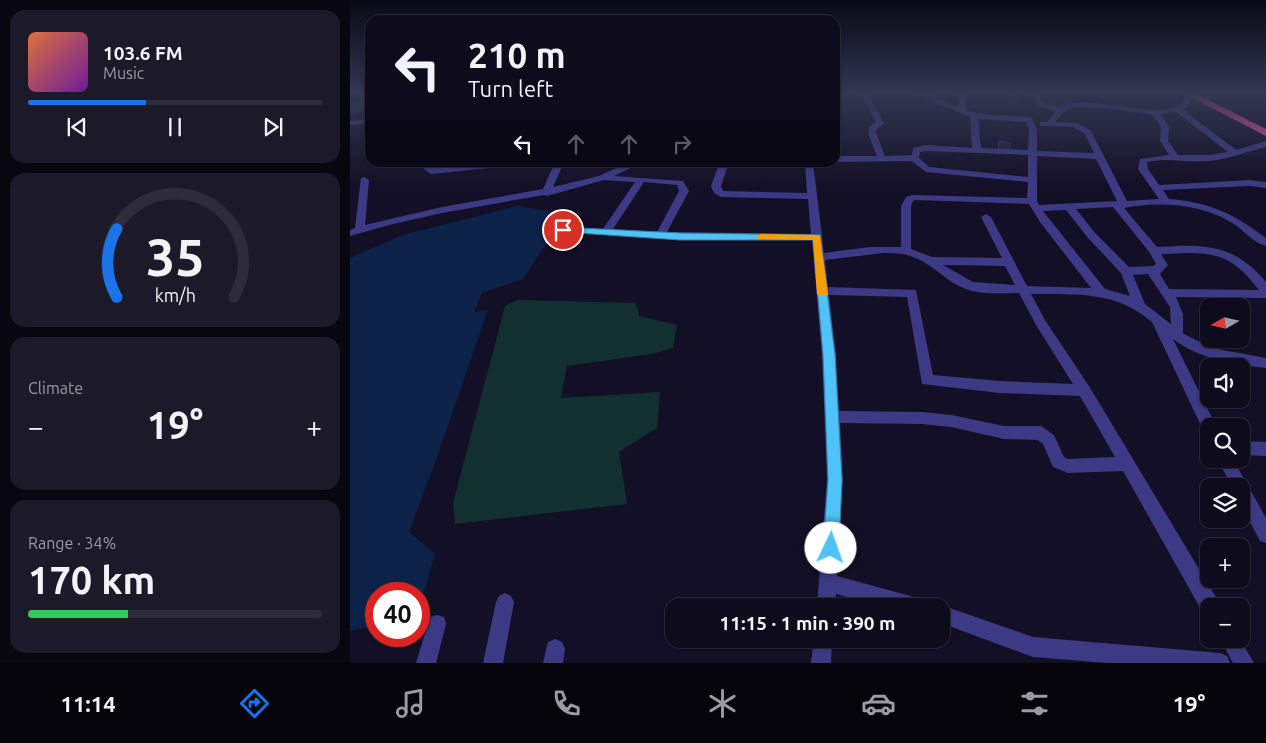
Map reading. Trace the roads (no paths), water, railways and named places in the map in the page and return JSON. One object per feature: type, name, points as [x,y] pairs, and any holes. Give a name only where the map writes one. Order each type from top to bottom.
[{"type":"highway","points":[[1248,124],[1266,133]]},
{"type":"street","points":[[879,124],[872,129],[872,133],[882,159]]},
{"type":"street","points":[[975,124],[977,151]]},
{"type":"street","points":[[1101,292],[1033,204],[1031,124],[1081,127],[1088,133],[1120,205],[1162,265],[1154,274],[1178,310],[1179,318],[1176,335]]},
{"type":"street","points":[[1163,124],[1165,127],[1164,141],[1176,159]]},
{"type":"street","points":[[1197,124],[1234,152]]},
{"type":"street","points":[[1166,202],[1143,170],[1142,161],[1210,158],[1266,144]]},
{"type":"street","points":[[914,158],[916,150],[920,148],[1098,156]]},
{"type":"street","points":[[840,159],[914,158],[926,169],[1031,180]]},
{"type":"street","points":[[430,167],[431,171],[469,167]]},
{"type":"street","points":[[547,193],[557,167]]},
{"type":"street","points":[[350,233],[391,221],[442,210],[547,193],[602,178],[627,167]]},
{"type":"street","points":[[722,167],[716,186],[717,191],[721,194],[813,196]]},
{"type":"street","points":[[810,167],[822,290],[835,480],[827,598]]},
{"type":"street","points":[[602,178],[641,179],[680,184],[684,187],[684,191],[660,235]]},
{"type":"street","points":[[605,233],[641,179]]},
{"type":"street","points":[[360,230],[364,180]]},
{"type":"street","points":[[1156,188],[1249,183],[1266,185]]},
{"type":"street","points":[[906,251],[906,206],[908,199],[915,196],[1069,207],[1166,202],[1189,204],[1224,214],[1240,223],[1266,243]]},
{"type":"street","points":[[1069,207],[1092,236],[1126,271],[1140,306]]},
{"type":"street","points":[[986,216],[1040,322],[1084,390],[1205,598]]},
{"type":"street","points":[[563,230],[660,235],[817,237]]},
{"type":"street","points":[[1154,251],[1201,248],[1215,250],[1240,261],[1254,273],[1266,292]]},
{"type":"street","points":[[819,258],[859,252],[906,251],[931,261],[966,286],[1101,292],[1120,297],[1140,306],[1176,335],[1195,346],[1218,354],[1266,363]]},
{"type":"street","points":[[931,261],[1010,262]]},
{"type":"street","points":[[1126,271],[1156,270]]},
{"type":"street","points":[[822,290],[912,292],[927,380],[1000,387],[1084,390]]},
{"type":"street","points":[[1166,293],[1266,292]]},
{"type":"street","points":[[1157,320],[1205,418]]},
{"type":"street","points":[[832,418],[901,417],[932,419],[967,424],[999,432],[1016,434],[1041,433],[1049,440],[1058,462],[1068,466],[1128,464]]},
{"type":"street","points":[[1250,448],[1266,449]]},
{"type":"street","points":[[1250,504],[1266,535]]},
{"type":"street","points":[[829,582],[886,598]]},
{"type":"street","points":[[493,663],[505,602]]},
{"type":"street","points":[[950,617],[1033,647],[1220,663]]},
{"type":"street","points":[[426,663],[437,624]]},
{"type":"street","points":[[821,663],[822,648]]},
{"type":"street","points":[[1235,648],[1244,663]]},
{"type":"water","points":[[517,206],[566,214],[523,279],[482,293],[474,312],[488,310],[409,532],[435,554],[427,582],[365,582],[365,628],[350,631],[350,258],[403,235]]}]
